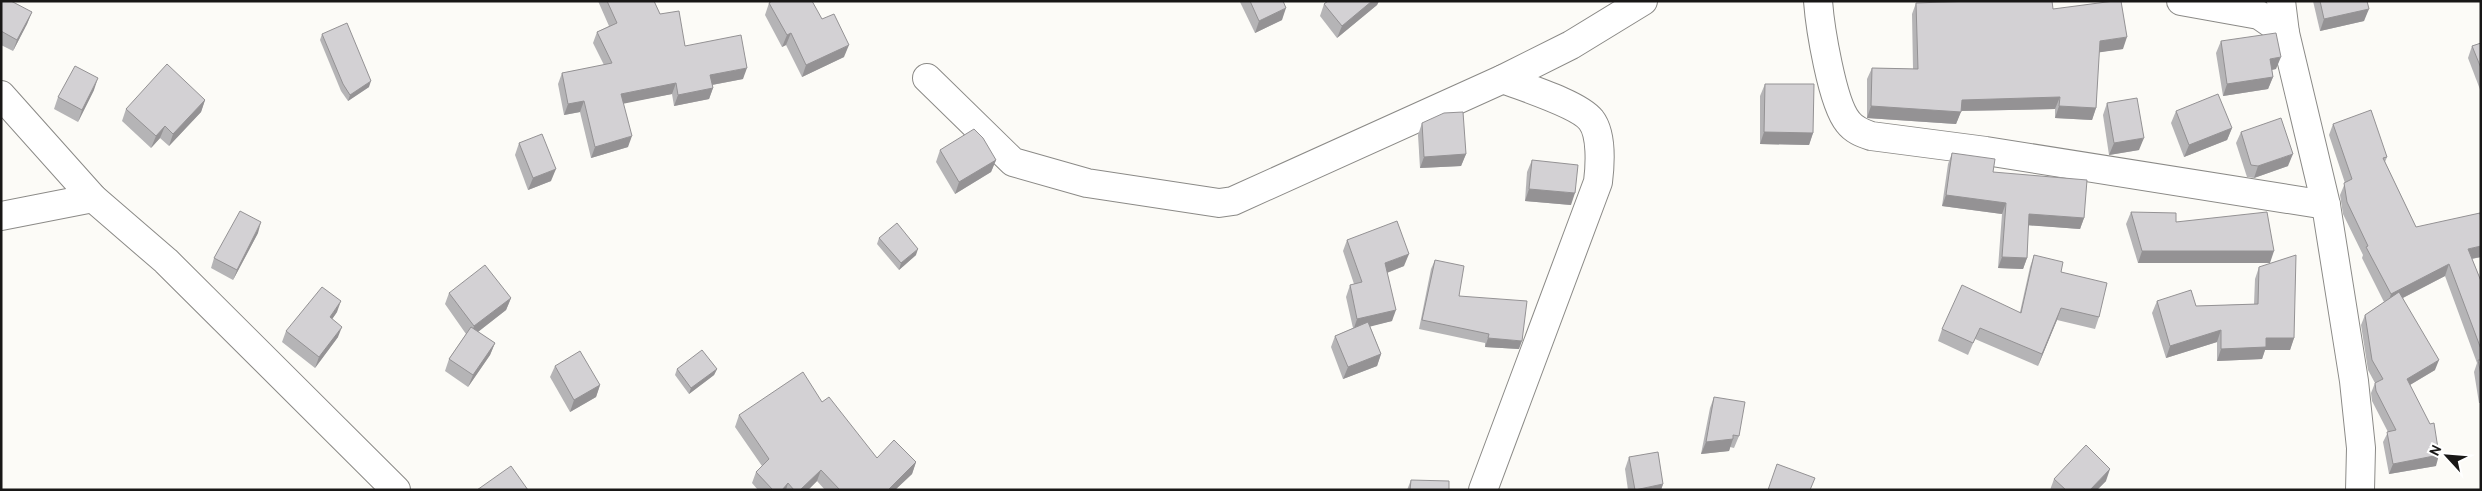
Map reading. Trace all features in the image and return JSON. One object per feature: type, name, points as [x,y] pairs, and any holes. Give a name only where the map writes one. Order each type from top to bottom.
[{"type":"street","points":[[927,78],[1013,162],[1088,183],[1219,203],[1233,201],[1503,79],[1571,45],[1643,1]]},
{"type":"street","points":[[1818,1],[1828,64],[1841,112],[1848,123],[1857,131],[1871,136],[1986,151],[2326,205]]},
{"type":"street","points":[[2182,1],[2259,15],[2285,32]]},
{"type":"street","points":[[2281,1],[2285,32],[2326,205],[2354,380],[2361,448],[2360,490]]},
{"type":"street","points":[[1483,490],[1598,182],[1600,162],[1592,121],[1576,108],[1503,79]]},
{"type":"street","points":[[1,94],[94,198],[166,262],[396,490]]},
{"type":"street","points":[[1,216],[94,198]]},
{"type":"building","points":[[1,1],[11,1],[32,12],[17,40],[1,31]]},
{"type":"building","points":[[607,1],[654,1],[660,14],[679,11],[685,46],[741,35],[747,68],[710,75],[713,88],[678,95],[676,83],[621,94],[632,136],[595,147],[584,101],[568,104],[562,73],[612,63],[597,32],[617,23]]},
{"type":"building","points":[[772,1],[812,1],[822,19],[834,14],[849,45],[806,65],[791,33],[787,35],[769,3]]},
{"type":"building","points":[[1250,1],[1283,1],[1286,8],[1259,21]]},
{"type":"building","points":[[1328,1],[1372,1],[1342,26],[1324,4]]},
{"type":"building","points":[[2052,1],[2053,9],[2121,1],[2127,37],[2100,41],[2096,108],[2059,106],[2060,97],[1962,100],[1961,112],[1871,106],[1872,68],[1918,69],[1916,3]]},
{"type":"building","points":[[2320,1],[2367,1],[2369,9],[2324,19]]},
{"type":"building","points":[[347,23],[371,81],[350,95],[343,84],[322,34]]},
{"type":"building","points":[[2276,33],[2281,57],[2270,59],[2273,77],[2227,84],[2221,41]]},
{"type":"building","points":[[2481,43],[2481,68],[2472,46]]},
{"type":"building","points":[[167,64],[205,100],[173,134],[165,126],[156,136],[126,109]]},
{"type":"building","points":[[75,66],[98,78],[82,110],[58,97]]},
{"type":"building","points":[[1765,84],[1814,84],[1813,133],[1764,132]]},
{"type":"building","points":[[2218,94],[2232,128],[2189,145],[2176,111]]},
{"type":"building","points":[[2137,98],[2144,138],[2114,143],[2107,103]]},
{"type":"building","points":[[2371,110],[2387,157],[2383,158],[2416,227],[2480,213],[2481,246],[2468,249],[2481,281],[2481,349],[2449,264],[2391,294],[2366,247],[2368,246],[2347,202],[2344,183],[2352,179],[2333,124]]},
{"type":"building","points":[[1463,112],[1466,154],[1424,157],[1422,123],[1444,113]]},
{"type":"building","points":[[2281,118],[2293,154],[2258,166],[2251,165],[2241,132]]},
{"type":"building","points":[[974,129],[983,138],[996,160],[959,182],[940,150]]},
{"type":"building","points":[[542,134],[556,169],[533,178],[519,143]]},
{"type":"building","points":[[1952,153],[1995,159],[1993,172],[2087,180],[2084,218],[2029,214],[2027,258],[2002,257],[2006,203],[1946,195]]},
{"type":"building","points":[[1532,160],[1578,165],[1575,193],[1529,189]]},
{"type":"building","points":[[240,211],[261,222],[237,270],[214,258]]},
{"type":"building","points":[[2131,212],[2176,213],[2176,222],[2267,212],[2274,251],[2142,251]]},
{"type":"building","points":[[1397,221],[1409,254],[1385,263],[1396,310],[1357,319],[1350,285],[1362,282],[1347,240]]},
{"type":"building","points":[[897,223],[918,249],[901,263],[879,238]]},
{"type":"building","points":[[2034,255],[2063,262],[2061,272],[2107,283],[2099,317],[2061,308],[2042,354],[1980,328],[1973,343],[1942,329],[1962,285],[2021,313]]},
{"type":"building","points":[[2296,255],[2294,338],[2266,338],[2266,347],[2221,349],[2221,330],[2170,346],[2157,301],[2191,290],[2196,306],[2258,304],[2259,267]]},
{"type":"building","points":[[1435,260],[1464,266],[1459,296],[1527,301],[1522,341],[1488,338],[1489,334],[1422,320]]},
{"type":"building","points":[[485,265],[511,298],[474,326],[449,293]]},
{"type":"building","points":[[322,287],[341,301],[330,317],[342,327],[319,357],[286,331]]},
{"type":"building","points":[[2399,292],[2439,360],[2407,379],[2430,424],[2434,423],[2439,455],[2393,464],[2387,432],[2396,430],[2376,391],[2375,383],[2383,379],[2372,360],[2365,315]]},
{"type":"building","points":[[1368,322],[1381,354],[1348,367],[1335,336]]},
{"type":"building","points":[[471,327],[495,343],[473,375],[449,359]]},
{"type":"building","points":[[702,350],[717,369],[691,388],[677,369]]},
{"type":"building","points":[[580,351],[600,385],[574,400],[555,366]]},
{"type":"building","points":[[2478,360],[2481,360],[2481,375]]},
{"type":"building","points":[[803,372],[822,402],[829,397],[877,458],[894,440],[916,462],[888,490],[840,490],[821,470],[800,490],[794,490],[788,483],[782,490],[773,490],[756,472],[769,459],[739,415]]},
{"type":"building","points":[[1714,397],[1745,402],[1739,436],[1733,435],[1733,439],[1706,442]]},
{"type":"building","points":[[2086,445],[2110,469],[2090,490],[2066,490],[2054,479]]},
{"type":"building","points":[[1658,452],[1663,484],[1635,490],[1629,457]]},
{"type":"building","points":[[1777,464],[1815,478],[1810,490],[1768,490]]},
{"type":"building","points":[[511,466],[528,490],[477,490]]},
{"type":"building","points":[[1411,480],[1449,481],[1449,490],[1410,490]]}]
